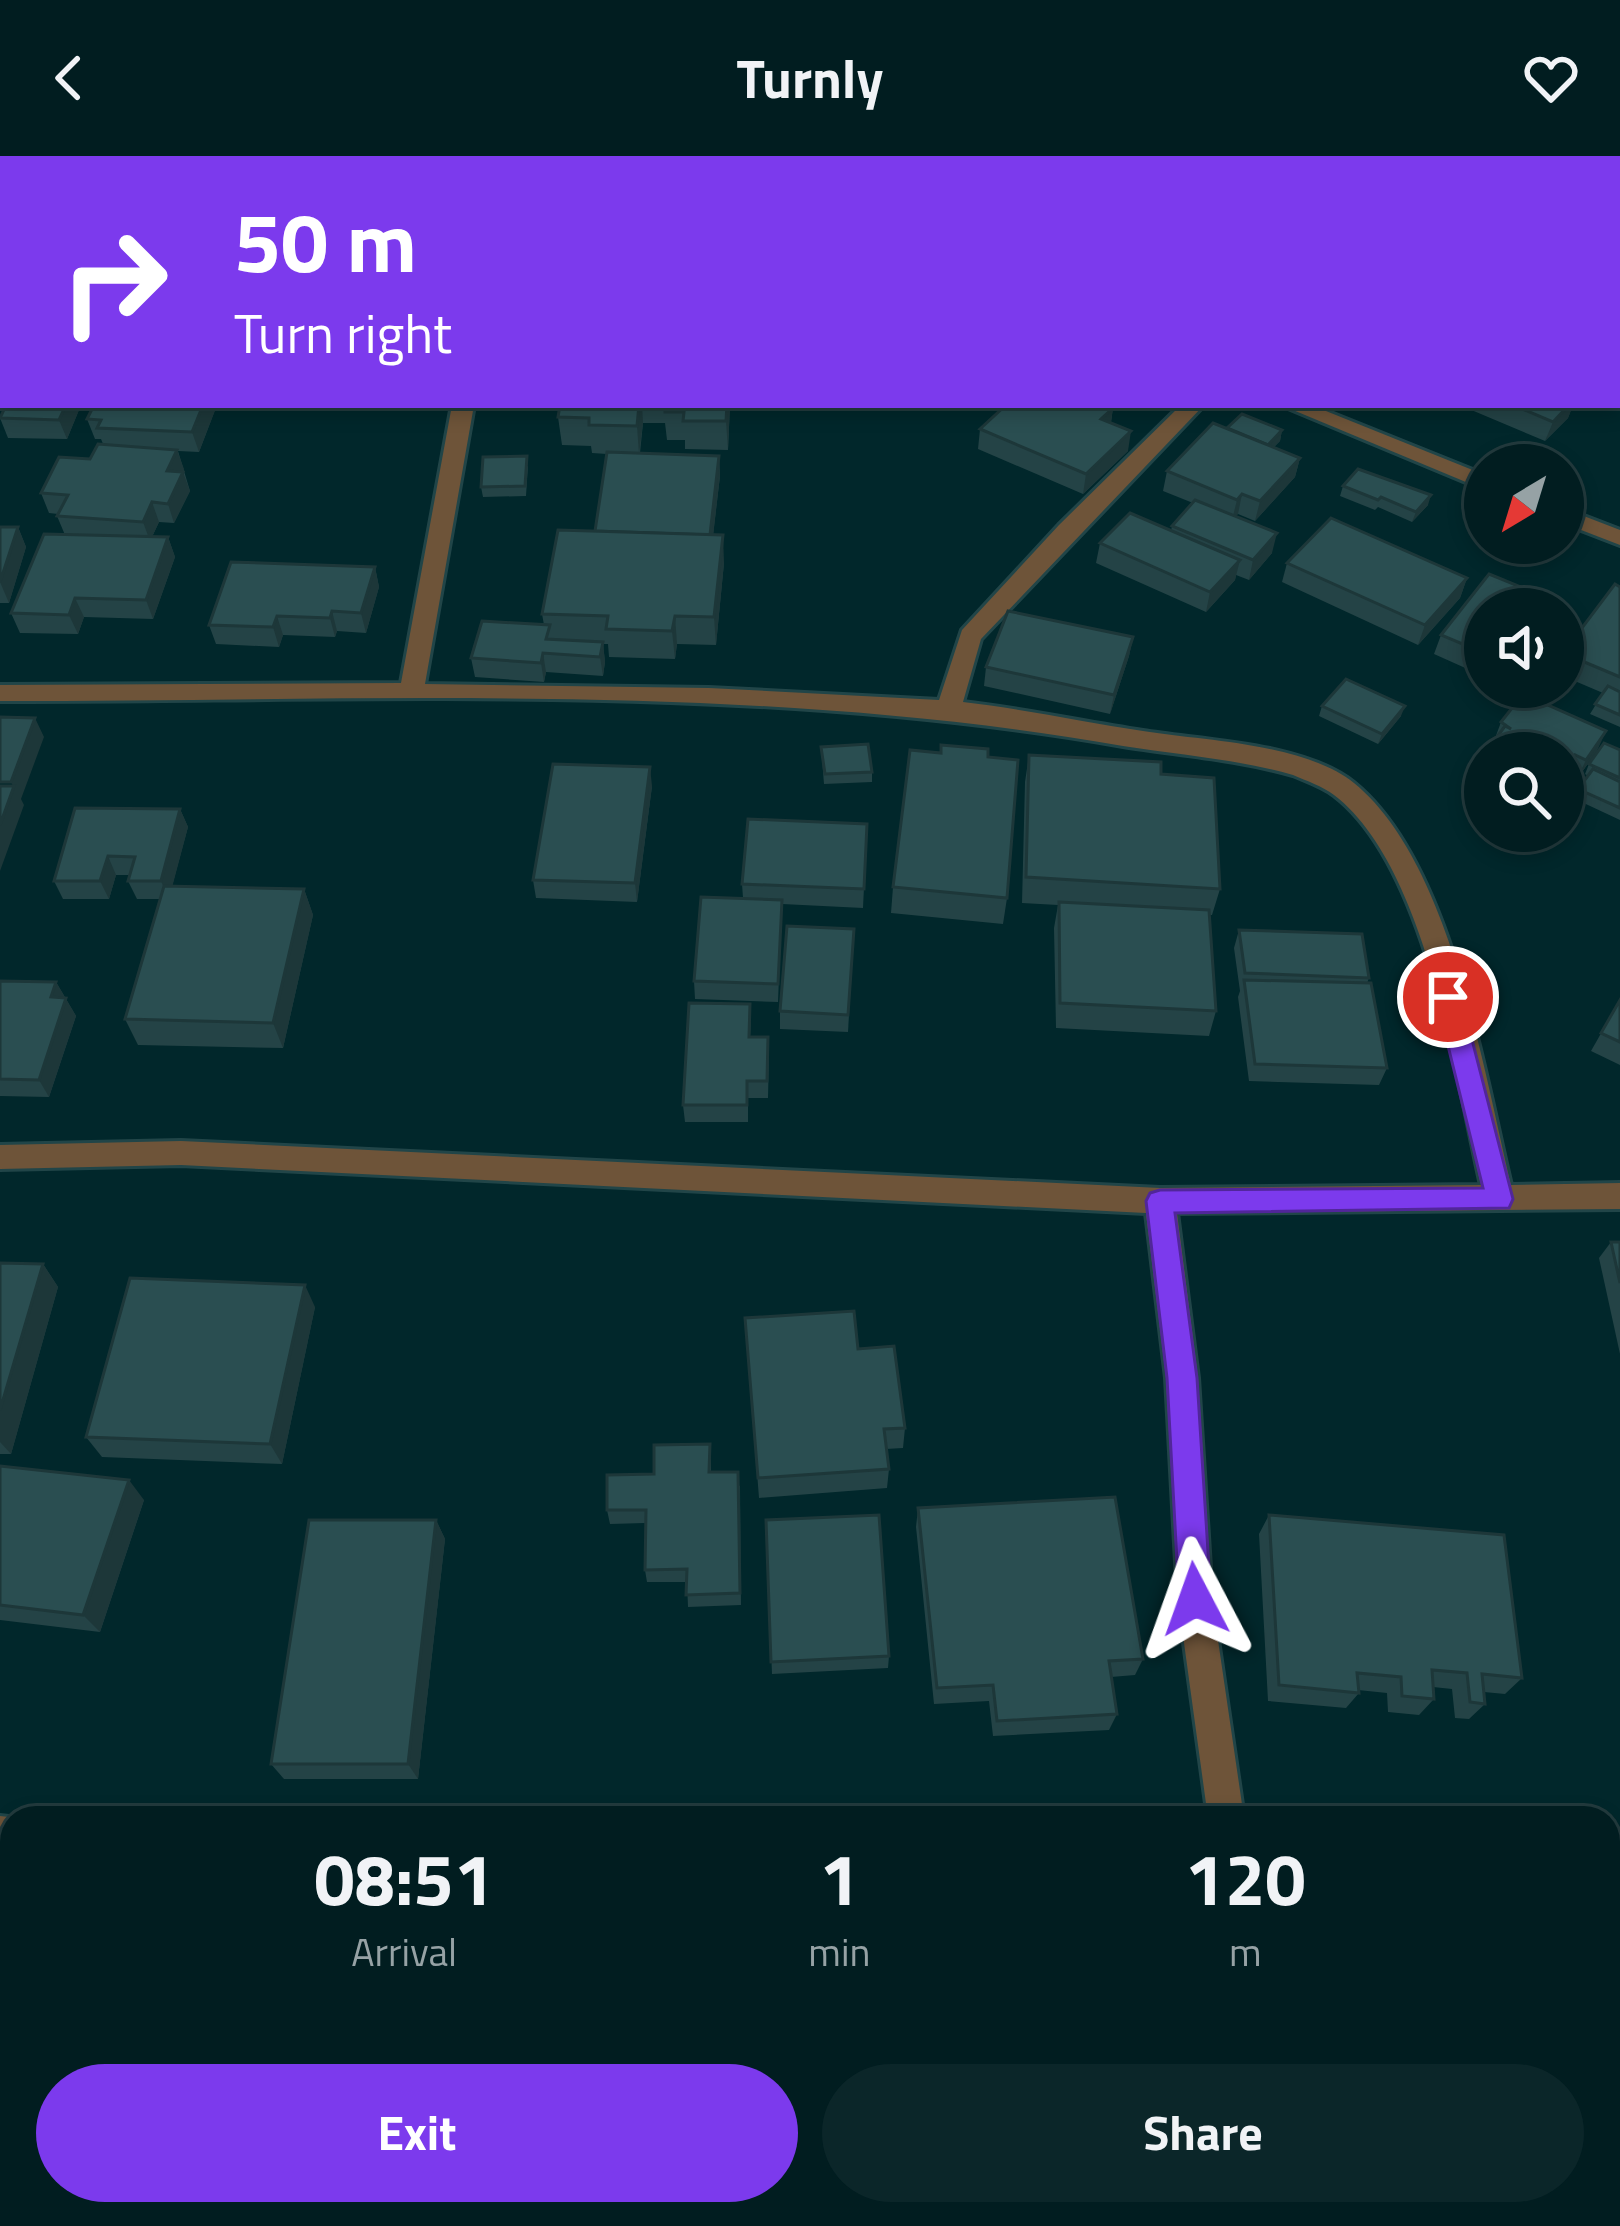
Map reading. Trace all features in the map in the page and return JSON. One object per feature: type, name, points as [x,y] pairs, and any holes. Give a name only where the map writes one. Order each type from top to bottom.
[{"type":"street","points":[[411,694],[462,408]]},
{"type":"street","points":[[949,710],[970,636],[1067,530],[1190,408]]},
{"type":"street","points":[[1299,408],[1464,475]]},
{"type":"street","points":[[1584,523],[1620,538]]},
{"type":"street","points":[[0,693],[675,694],[949,710],[1277,762],[1343,788],[1386,836],[1420,903],[1438,957],[1499,1199]]},
{"type":"street","points":[[0,1157],[181,1153],[1160,1201],[1620,1196]]},
{"type":"street","points":[[1160,1201],[1182,1378],[1195,1599],[1224,1806]]},
{"type":"building","points":[[5,408],[65,408],[59,420],[0,418]]},
{"type":"building","points":[[92,408],[202,408],[192,432],[97,428],[101,420],[87,419]]},
{"type":"building","points":[[560,408],[639,408],[637,426],[589,425],[589,418],[558,417]]},
{"type":"building","points":[[665,408],[727,408],[726,421],[683,421],[684,412],[665,412]]},
{"type":"building","points":[[1003,408],[1113,408],[1101,419],[1131,431],[1086,474],[980,429]]},
{"type":"building","points":[[1520,408],[1566,408],[1553,422]]},
{"type":"building","points":[[1242,414],[1282,430],[1268,445],[1227,428]]},
{"type":"building","points":[[1213,423],[1300,458],[1260,501],[1242,494],[1237,500],[1167,471]]},
{"type":"building","points":[[98,444],[177,450],[167,471],[183,472],[168,504],[152,502],[143,522],[57,516],[68,495],[41,493],[59,457],[90,459]]},
{"type":"building","points":[[607,452],[719,456],[710,535],[595,531]]},
{"type":"building","points":[[527,456],[525,486],[481,487],[483,457]]},
{"type":"building","points":[[1358,469],[1431,495],[1416,512],[1343,486]]},
{"type":"building","points":[[1195,500],[1277,533],[1253,560],[1172,526]]},
{"type":"building","points":[[1130,513],[1240,560],[1210,592],[1100,543]]},
{"type":"building","points":[[1331,518],[1467,578],[1425,625],[1287,563]]},
{"type":"building","points":[[0,527],[18,527],[0,582]]},
{"type":"building","points":[[558,530],[723,535],[714,617],[675,616],[672,631],[606,629],[608,616],[542,614]]},
{"type":"building","points":[[44,534],[168,537],[146,600],[75,598],[69,615],[11,613]]},
{"type":"building","points":[[231,562],[375,567],[361,613],[332,611],[330,618],[277,616],[273,627],[209,625]]},
{"type":"building","points":[[1489,574],[1523,588],[1478,588]]},
{"type":"building","points":[[1615,584],[1620,587],[1620,677],[1584,662],[1584,625]]},
{"type":"building","points":[[1464,606],[1464,645],[1441,635]]},
{"type":"building","points":[[1008,611],[1133,637],[1114,695],[986,667]]},
{"type":"building","points":[[482,621],[550,625],[546,639],[603,642],[600,657],[543,653],[541,663],[471,658]]},
{"type":"building","points":[[1346,679],[1405,706],[1382,734],[1322,706]]},
{"type":"building","points":[[1608,686],[1620,692],[1620,715],[1595,704]]},
{"type":"building","points":[[1512,708],[1554,708],[1606,731],[1586,760],[1584,732],[1501,732],[1505,726],[1511,729],[1501,722]]},
{"type":"building","points":[[0,717],[35,718],[11,782],[0,782]]},
{"type":"building","points":[[1604,743],[1620,750],[1620,778],[1589,764]]},
{"type":"building","points":[[868,744],[872,772],[825,774],[821,747]]},
{"type":"building","points":[[941,745],[988,749],[988,757],[1018,760],[1007,898],[893,887],[910,750],[941,753]]},
{"type":"building","points":[[1029,755],[1161,762],[1161,774],[1214,778],[1220,889],[1026,877]]},
{"type":"building","points":[[553,764],[650,767],[635,883],[533,880]]},
{"type":"building","points":[[1593,769],[1620,782],[1620,808],[1584,792],[1584,781]]},
{"type":"building","points":[[0,786],[14,786],[0,825]]},
{"type":"building","points":[[75,808],[180,809],[161,881],[128,881],[135,857],[108,856],[100,881],[54,881]]},
{"type":"building","points":[[748,819],[867,824],[864,889],[742,884]]},
{"type":"building","points":[[164,886],[304,889],[273,1023],[125,1019]]},
{"type":"building","points":[[701,897],[782,900],[778,984],[694,981]]},
{"type":"building","points":[[1059,902],[1209,910],[1216,1011],[1060,1003]]},
{"type":"building","points":[[787,926],[854,929],[848,1015],[780,1011]]},
{"type":"building","points":[[1239,930],[1362,934],[1369,978],[1245,973]]},
{"type":"building","points":[[1244,980],[1371,983],[1387,1068],[1255,1064]]},
{"type":"building","points":[[0,981],[56,982],[51,997],[66,998],[39,1080],[0,1079]]},
{"type":"building","points":[[1620,1000],[1620,1042],[1601,1033]]},
{"type":"building","points":[[689,1003],[750,1004],[749,1037],[768,1037],[767,1081],[747,1081],[747,1105],[683,1105]]},
{"type":"building","points":[[1611,1242],[1620,1242],[1620,1283]]},
{"type":"building","points":[[0,1263],[43,1264],[0,1410]]},
{"type":"building","points":[[130,1278],[305,1285],[270,1444],[86,1437]]},
{"type":"building","points":[[854,1311],[858,1349],[894,1346],[905,1428],[884,1429],[889,1469],[758,1478],[745,1318]]},
{"type":"building","points":[[710,1444],[709,1472],[738,1472],[740,1593],[686,1595],[687,1569],[645,1570],[646,1510],[607,1510],[607,1475],[654,1474],[654,1445]]},
{"type":"building","points":[[0,1466],[129,1480],[83,1615],[0,1605]]},
{"type":"building","points":[[1115,1497],[1143,1659],[1109,1661],[1117,1714],[997,1721],[993,1685],[937,1688],[918,1508]]},
{"type":"building","points":[[879,1515],[889,1656],[771,1662],[766,1520]]},
{"type":"building","points":[[1269,1515],[1504,1535],[1522,1678],[1482,1674],[1485,1704],[1470,1702],[1467,1673],[1432,1670],[1434,1699],[1402,1696],[1401,1677],[1357,1673],[1359,1693],[1279,1685]]},
{"type":"building","points":[[309,1520],[436,1520],[408,1764],[271,1764]]},
{"type":"route","points":[[1195,1599],[1182,1378],[1160,1201],[1499,1199],[1448,997]]}]
